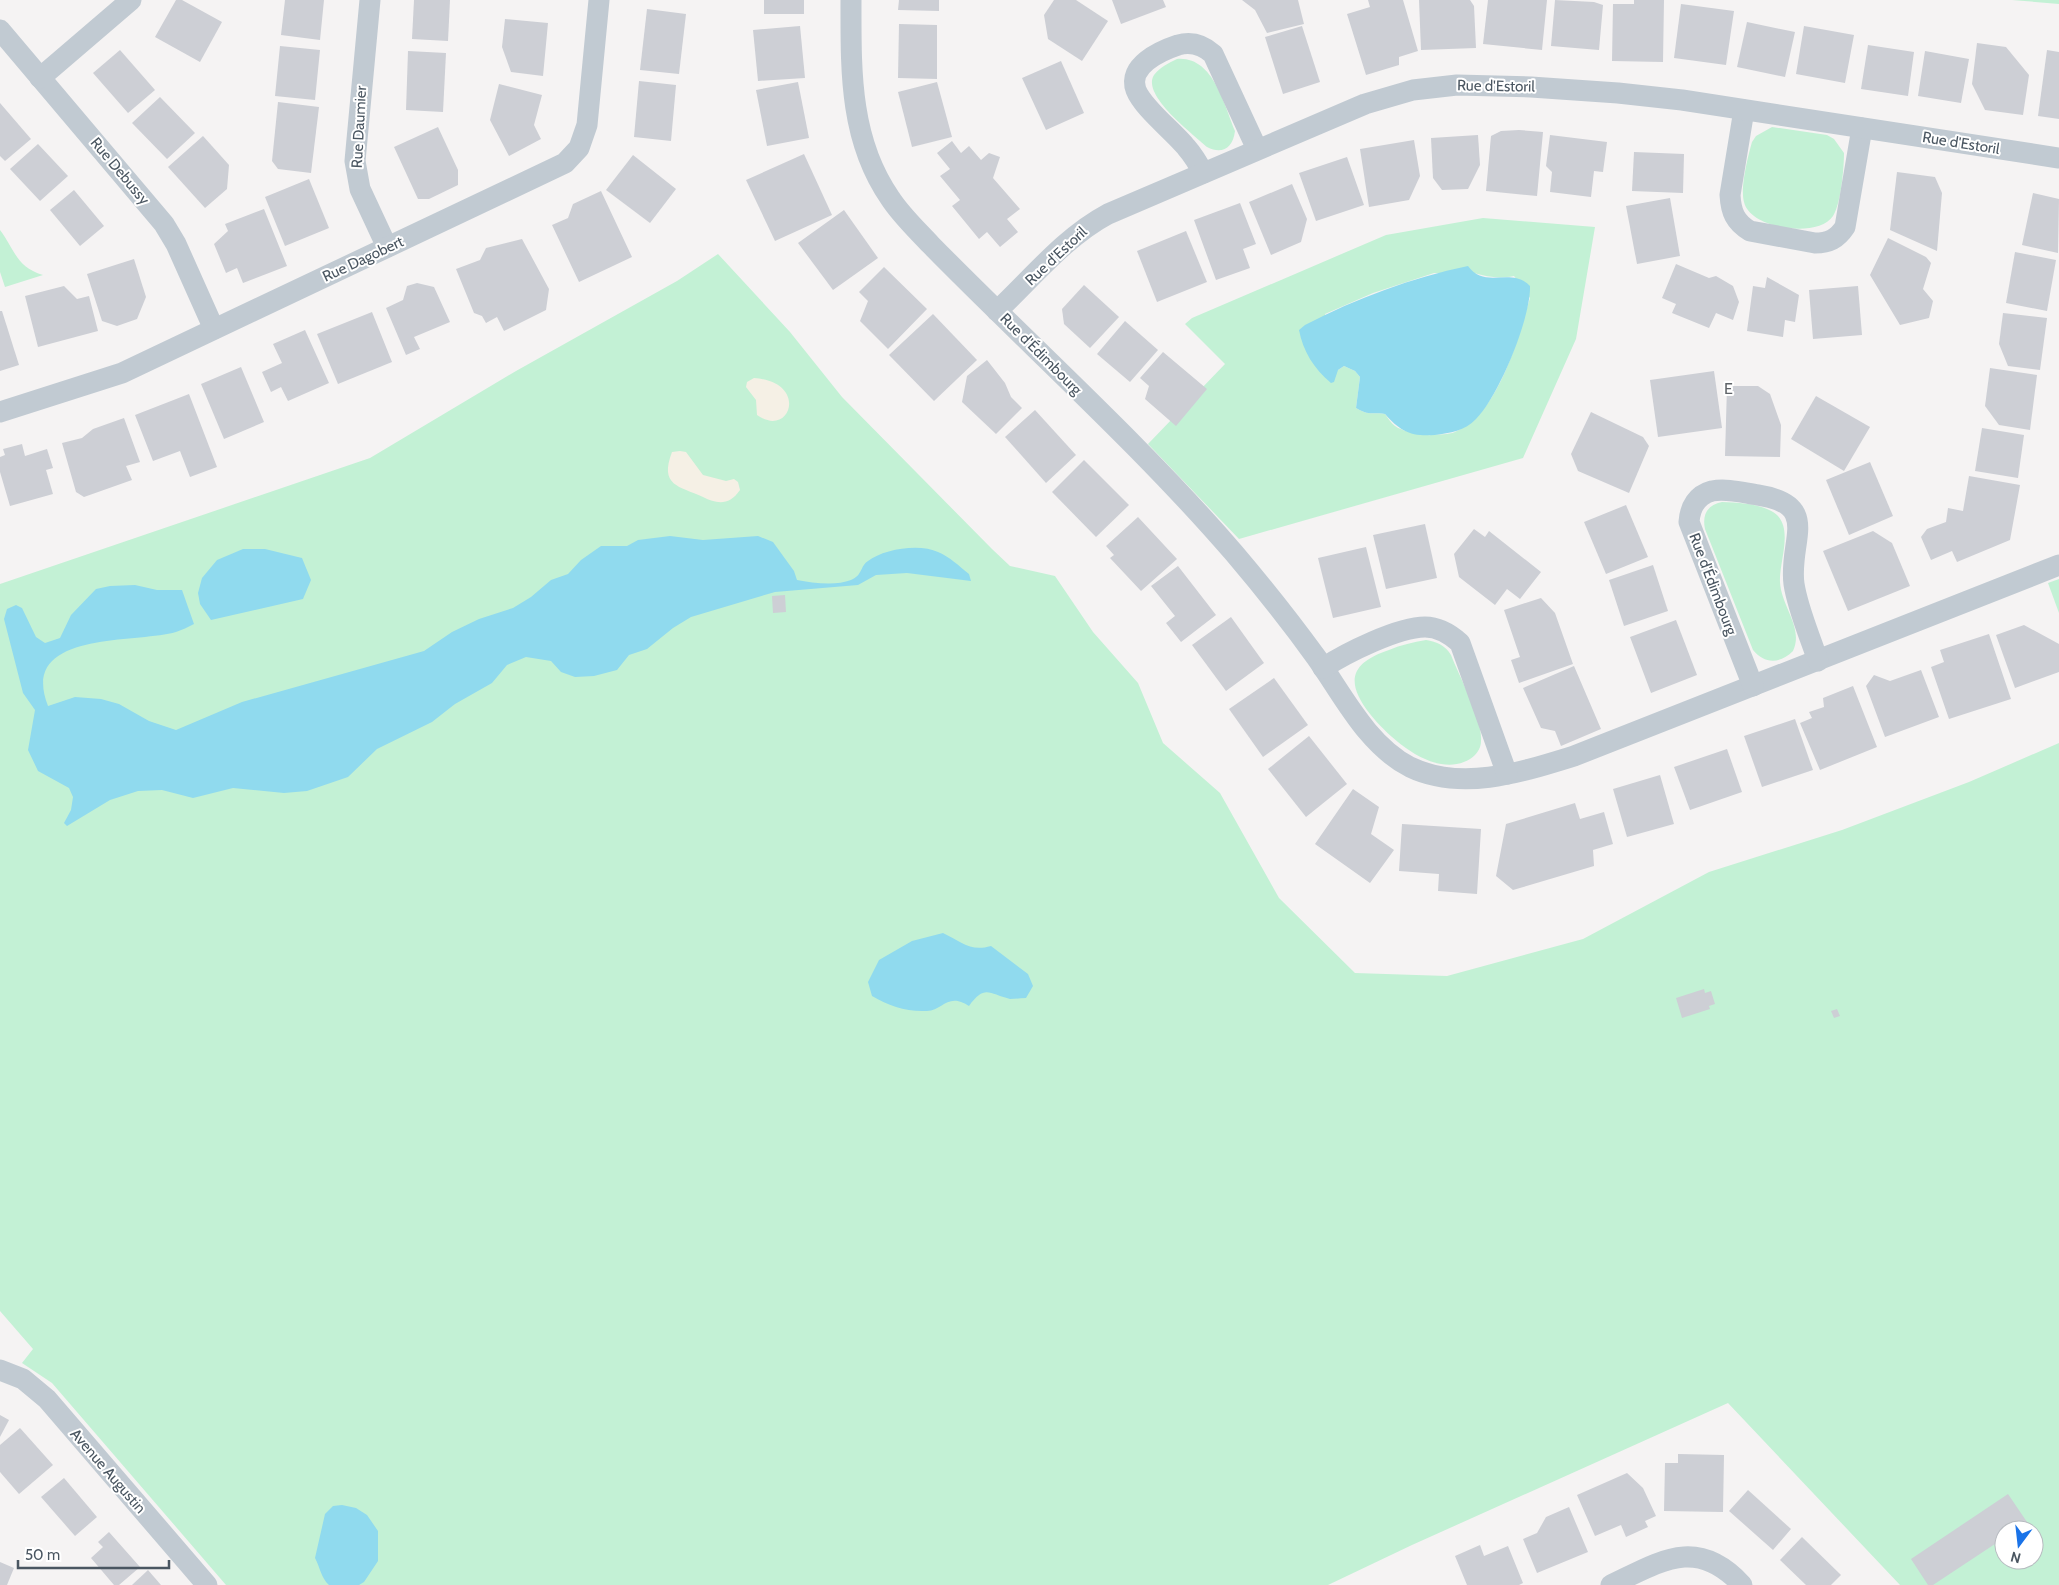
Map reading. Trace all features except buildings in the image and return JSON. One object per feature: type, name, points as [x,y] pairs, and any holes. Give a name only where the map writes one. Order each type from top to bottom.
[{"type":"street","points":[[40,78],[131,0]]},
{"type":"street","name":"Rue Daumier","points":[[370,0],[355,161],[360,189],[387,247]]},
{"type":"street","name":"Rue Dagobert","points":[[0,412],[122,372],[555,168],[572,156],[579,148],[587,125],[599,0]]},
{"type":"street","name":"Rue d'Édimbourg","points":[[851,0],[853,100],[861,137],[874,169],[902,215],[1145,458],[1205,521],[1260,585],[1324,668],[1372,736],[1400,761],[1421,771],[1445,778],[1480,778],[1507,774],[1574,756],[2059,565]]},
{"type":"street","name":"Rue Debussy","points":[[0,30],[167,228],[214,329]]},
{"type":"street","points":[[1203,173],[1186,146],[1157,117],[1136,91],[1134,82],[1143,64],[1153,56],[1166,50],[1188,43],[1199,44],[1213,54],[1258,149]]},
{"type":"street","name":"Rue d'Estoril","points":[[997,312],[1069,240],[1094,221],[1380,98],[1413,90],[1442,86],[1512,86],[1618,93],[1682,100],[2059,158]]},
{"type":"street","points":[[1744,110],[1730,195],[1731,207],[1735,218],[1741,226],[1750,231],[1815,243],[1833,240],[1840,235],[1845,227],[1862,128]]},
{"type":"street","name":"Rue d'Édimbourg","points":[[1753,686],[1689,522],[1690,512],[1694,503],[1702,495],[1712,491],[1723,490],[1773,498],[1793,509],[1798,519],[1793,563],[1795,589],[1818,660]]},
{"type":"street","points":[[1324,668],[1343,656],[1403,631],[1427,627],[1448,634],[1460,643],[1507,774]]},
{"type":"street","name":"Avenue Augustin","points":[[0,1370],[23,1380],[47,1399],[207,1585]]},
{"type":"street","points":[[1611,1585],[1664,1561],[1690,1557],[1702,1558],[1721,1565],[1742,1585]]},
{"type":"green space","points":[[2012,0],[2059,0],[2059,4]]},
{"type":"green space","points":[[1177,59],[1189,60],[1200,65],[1215,84],[1235,131],[1232,142],[1226,148],[1217,150],[1207,147],[1170,114],[1155,93],[1152,83],[1154,75],[1162,67]]},
{"type":"green space","points":[[1772,127],[1827,135],[1834,139],[1844,153],[1843,176],[1838,203],[1833,216],[1825,223],[1800,229],[1785,228],[1758,219],[1749,211],[1744,202],[1745,172],[1752,142],[1756,136]]},
{"type":"green space","points":[[1483,218],[1595,227],[1576,339],[1523,458],[1239,539],[1148,444],[1225,364],[1185,324],[1192,318],[1386,235]],"holes":[[[1469,272],[1494,277],[1514,276],[1530,298],[1512,354],[1495,393],[1470,423],[1455,432],[1428,435],[1402,430],[1392,423],[1385,414],[1367,413],[1356,408],[1360,377],[1355,371],[1344,366],[1338,370],[1325,314],[1373,293],[1434,273]]]},
{"type":"green space","points":[[0,230],[21,263],[34,272],[43,275],[5,287],[0,272]]},
{"type":"green space","points":[[718,254],[790,332],[842,397],[992,549],[1010,566],[1055,576],[1093,632],[1138,683],[1163,743],[1220,793],[1279,898],[1355,973],[1447,976],[1583,939],[1709,872],[1842,830],[1969,782],[2059,743],[2059,1585],[1900,1585],[1728,1403],[1412,1545],[1328,1585],[226,1585],[52,1383],[22,1363],[33,1349],[0,1311],[0,584],[370,458],[516,371],[677,281]]},
{"type":"green space","points":[[1717,503],[1751,504],[1765,508],[1777,515],[1782,522],[1785,538],[1780,574],[1781,591],[1794,625],[1796,642],[1793,651],[1778,660],[1773,661],[1763,658],[1753,650],[1705,529],[1704,519],[1707,511]]},
{"type":"green space","points":[[2059,579],[2059,613],[2048,583]]},
{"type":"green space","points":[[1426,640],[1440,644],[1451,655],[1470,698],[1481,732],[1481,744],[1476,754],[1470,759],[1457,764],[1429,761],[1401,745],[1370,714],[1357,692],[1356,675],[1359,668],[1366,661],[1398,647]]},
{"type":"sand","points":[[754,378],[772,382],[783,389],[788,398],[789,407],[785,415],[778,420],[769,420],[757,415],[756,400],[746,387],[747,382]]},
{"type":"sand","points":[[672,452],[686,452],[703,475],[726,481],[734,479],[738,482],[740,490],[732,499],[718,502],[679,487],[670,478],[668,472]]},
{"type":"water","points":[[1468,266],[1475,273],[1482,276],[1490,278],[1515,278],[1523,280],[1530,286],[1525,317],[1512,356],[1503,375],[1485,408],[1472,423],[1462,429],[1435,435],[1419,435],[1407,432],[1396,425],[1385,414],[1367,413],[1356,408],[1360,377],[1355,371],[1344,366],[1338,370],[1334,382],[1331,383],[1319,372],[1310,359],[1303,345],[1299,330],[1305,325],[1344,306],[1385,290],[1426,276]]},
{"type":"water","points":[[670,536],[703,540],[758,536],[773,542],[794,571],[797,580],[824,583],[845,582],[855,578],[865,563],[883,553],[912,548],[930,549],[950,559],[969,574],[971,581],[907,573],[876,575],[858,585],[775,592],[691,617],[673,628],[647,649],[629,655],[617,670],[594,676],[575,677],[561,672],[551,661],[526,657],[507,665],[492,683],[455,704],[432,722],[377,749],[348,777],[307,791],[284,793],[233,788],[193,798],[162,790],[138,791],[110,800],[67,826],[64,823],[71,810],[73,797],[69,788],[38,771],[28,750],[35,710],[23,693],[4,619],[7,609],[16,605],[22,608],[36,637],[45,643],[60,638],[71,615],[96,589],[110,586],[135,585],[157,590],[182,590],[194,624],[176,632],[85,645],[65,652],[50,664],[43,681],[48,706],[75,697],[101,699],[119,704],[149,721],[176,730],[242,702],[424,651],[452,632],[479,619],[513,608],[531,597],[551,580],[568,574],[581,560],[601,546],[627,546],[638,540]]},
{"type":"water","points":[[243,549],[265,549],[302,558],[311,580],[303,599],[211,620],[200,604],[198,593],[202,578],[217,560]]},
{"type":"water","points":[[943,933],[972,947],[984,948],[991,946],[1028,974],[1033,986],[1026,998],[1010,999],[988,992],[979,995],[969,1006],[962,1002],[951,1001],[933,1010],[919,1011],[898,1008],[872,996],[868,982],[879,960],[912,941]]},
{"type":"water","points":[[342,1505],[356,1508],[367,1515],[378,1531],[378,1561],[364,1582],[359,1585],[329,1585],[322,1576],[315,1558],[325,1514],[333,1506]]},
{"type":"district","name":"E","points":[[1729,388]]}]
